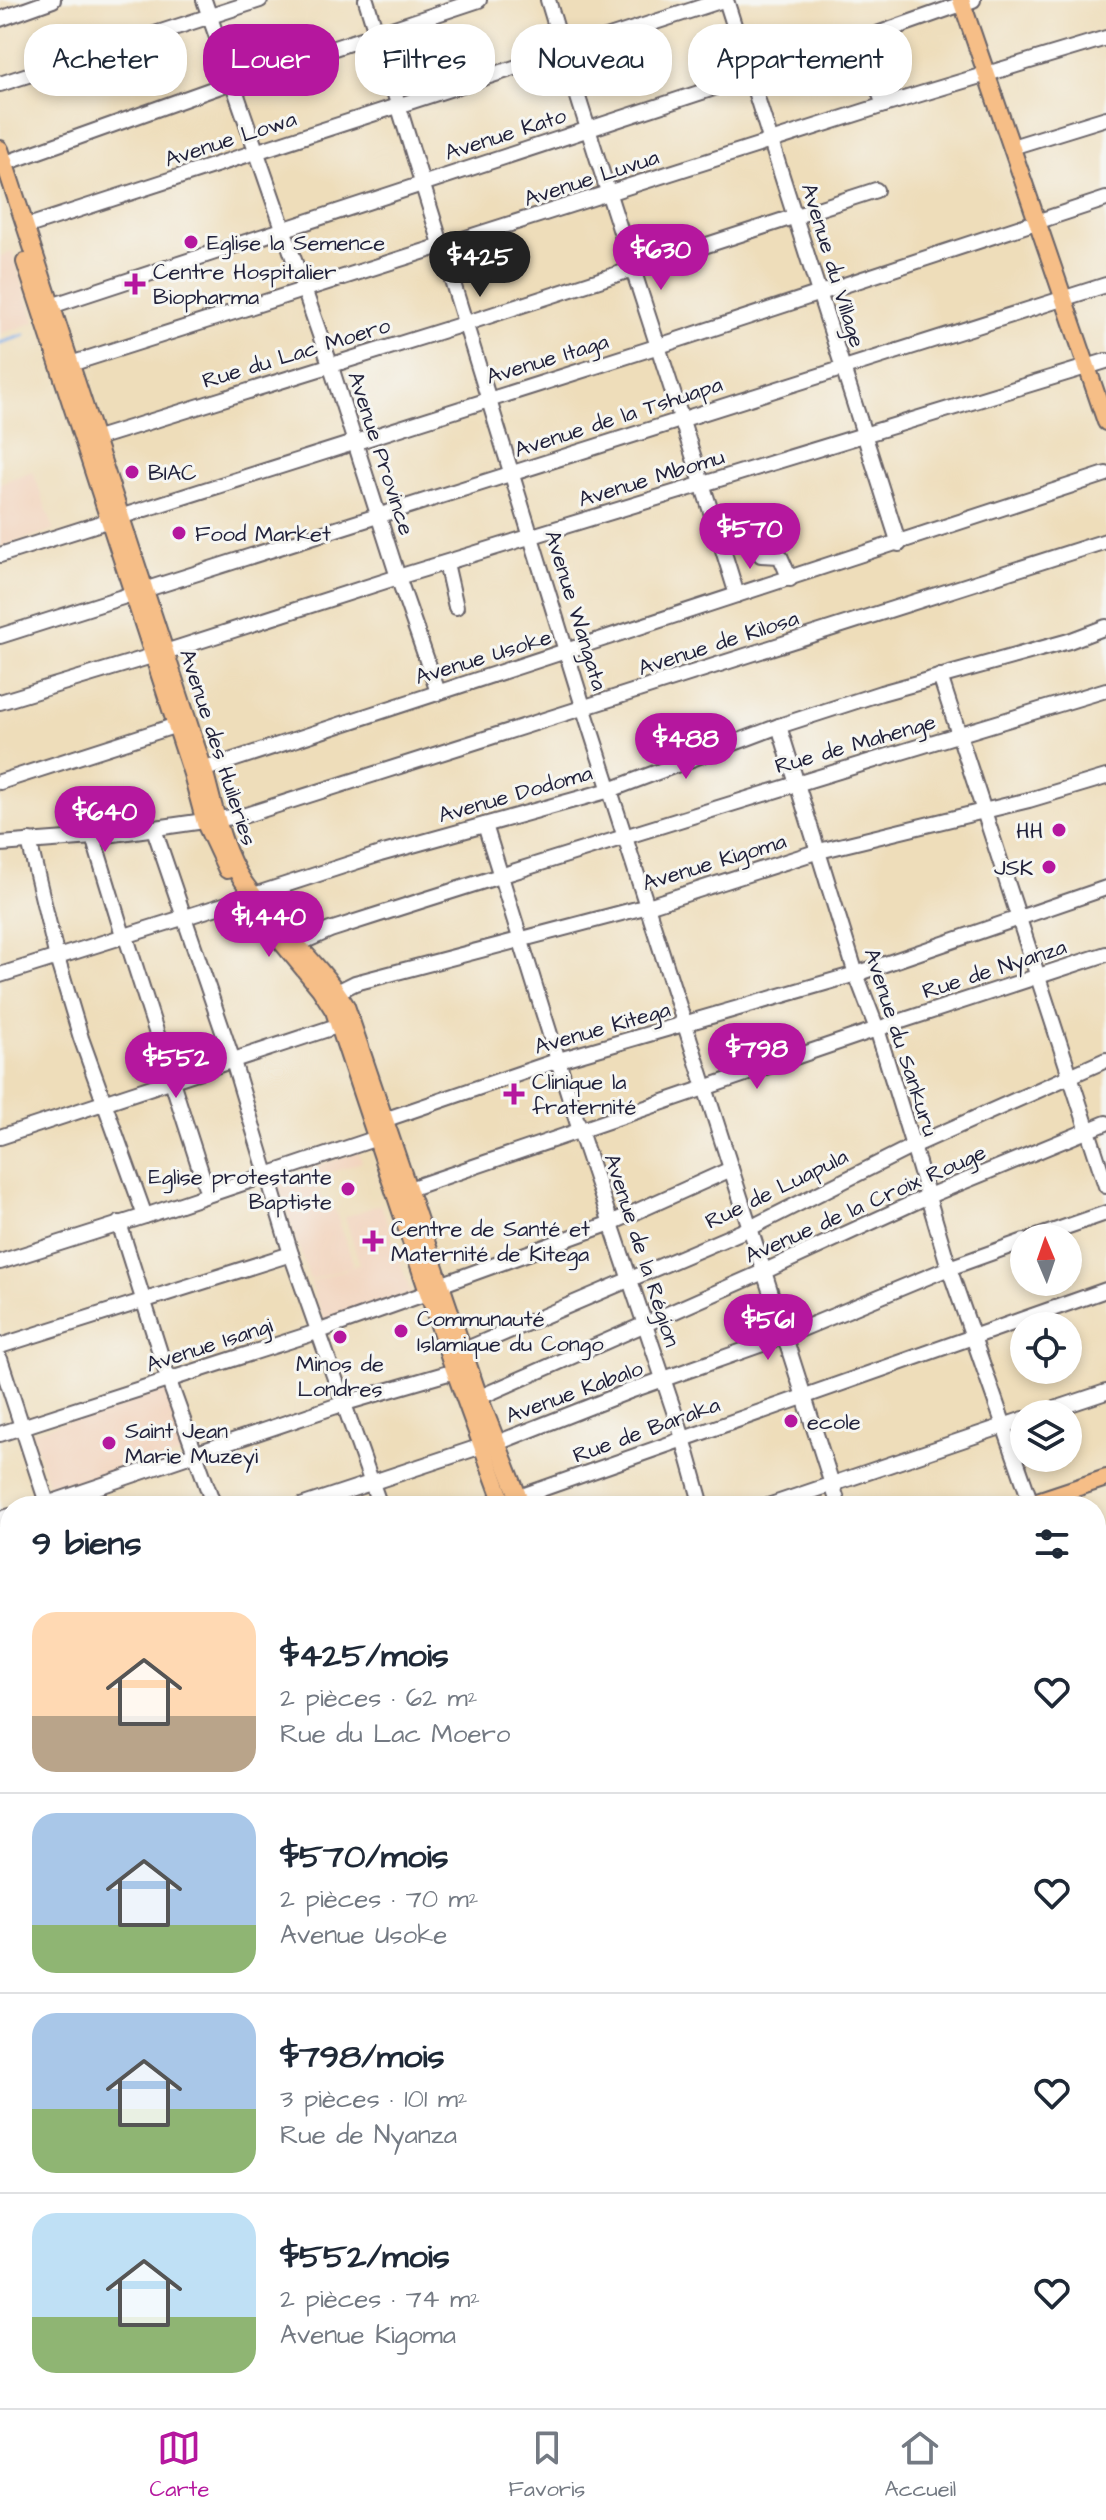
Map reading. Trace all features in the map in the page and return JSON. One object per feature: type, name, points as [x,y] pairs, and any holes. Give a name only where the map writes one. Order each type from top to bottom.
[{"type":"main road","points":[[965,1],[986,75],[1106,422]]},
{"type":"main road","name":"Avenue des Huileries","points":[[2,159],[51,306],[64,366],[94,439],[114,519]]},
{"type":"main road","name":"Avenue des Huileries","points":[[0,184],[64,366],[198,772],[211,822],[250,896],[346,1023],[384,1120],[402,1191],[435,1288],[462,1351],[473,1400],[512,1496]]},
{"type":"main road","name":"Avenue des Huileries","points":[[158,654],[174,726],[198,772]]},
{"type":"main road","name":"Avenue des Huileries","points":[[250,896],[298,944],[337,992],[377,1138],[402,1191]]},
{"type":"main road","name":"Avenue des Huileries","points":[[435,1288],[455,1371],[473,1400]]},
{"type":"main road","points":[[1055,1496],[1106,1478]]},
{"type":"street","points":[[0,19],[53,0]]},
{"type":"street","name":"Avenue Province","points":[[204,0],[212,24]]},
{"type":"street","points":[[0,84],[260,0]]},
{"type":"street","name":"Avenue Wangata","points":[[366,0],[373,24]]},
{"type":"street","points":[[408,24],[479,0]]},
{"type":"street","points":[[548,0],[556,24]]},
{"type":"street","name":"Avenue Lowa","points":[[649,24],[724,0]]},
{"type":"street","name":"Avenue du Village","points":[[724,0],[733,24]]},
{"type":"street","name":"Avenue Kato","points":[[903,24],[965,1]]},
{"type":"street","name":"Avenue Luvua","points":[[64,366],[884,105],[1106,38]]},
{"type":"street","name":"Avenue Lowa","points":[[25,227],[511,68]]},
{"type":"street","points":[[2,159],[203,92]]},
{"type":"street","name":"Avenue Province","points":[[237,96],[330,364],[438,692]]},
{"type":"street","name":"Avenue Wangata","points":[[394,96],[424,183],[584,709],[836,1496]]},
{"type":"street","points":[[577,96],[683,418],[737,595]]},
{"type":"street","name":"Avenue Kato","points":[[51,306],[689,96]]},
{"type":"street","name":"Avenue du Village","points":[[757,96],[899,544]]},
{"type":"street","points":[[881,96],[884,105]]},
{"type":"street","points":[[1012,147],[1106,118]]},
{"type":"street","name":"Rue du Lac Moero","points":[[94,439],[467,323],[876,190]]},
{"type":"street","name":"Avenue Itaga","points":[[0,555],[659,346],[1106,199]]},
{"type":"street","name":"Avenue de la Tshuapa","points":[[0,636],[1106,285]]},
{"type":"street","name":"Avenue Mbomu","points":[[0,702],[1106,361]]},
{"type":"street","name":"Avenue Usoke","points":[[198,772],[1106,474]]},
{"type":"street","points":[[756,539],[761,555],[780,556],[790,579]]},
{"type":"street","name":"Avenue de Kilosa","points":[[0,844],[93,837],[211,822],[283,805],[1106,541]]},
{"type":"street","points":[[446,563],[456,607]]},
{"type":"street","name":"Avenue Dodoma","points":[[0,975],[380,854],[610,790],[779,726],[940,676],[1069,641],[1106,627]]},
{"type":"street","points":[[940,676],[1106,1186]]},
{"type":"street","name":"Rue de Mahenge","points":[[298,944],[330,930],[500,875],[796,782],[960,736],[1106,690]]},
{"type":"street","points":[[0,782],[174,726]]},
{"type":"street","name":"Avenue du Sankuru","points":[[779,726],[856,974],[877,1029],[926,1197],[1026,1496]]},
{"type":"street","name":"Avenue Kigoma","points":[[337,992],[355,983],[648,906],[819,851],[1106,777]]},
{"type":"street","name":"Avenue de la Région","points":[[485,825],[580,1131],[683,1438],[699,1496]]},
{"type":"street","points":[[154,829],[233,1061],[317,1332],[377,1496]]},
{"type":"street","points":[[93,837],[208,1194]]},
{"type":"street","points":[[29,841],[57,958],[103,1102],[145,1216]]},
{"type":"street","name":"Avenue Kitega","points":[[384,1120],[559,1060],[856,974],[1106,888]]},
{"type":"street","name":"Rue de Nyanza","points":[[402,1191],[1106,954]]},
{"type":"street","points":[[0,1137],[346,1023]]},
{"type":"street","name":"Rue de Luapula","points":[[462,1351],[750,1228],[913,1146],[1106,1060]]},
{"type":"street","name":"Avenue de la Croix Rouge","points":[[473,1400],[926,1197],[1106,1123]]},
{"type":"street","points":[[0,1262],[377,1138]]},
{"type":"street","name":"Avenue Isangi","points":[[0,1434],[317,1332],[611,1223],[731,1169]]},
{"type":"street","points":[[1074,1224],[1106,1213]]},
{"type":"street","points":[[119,1223],[169,1381],[210,1496]]},
{"type":"street","name":"Avenue Kabalo","points":[[332,1496],[490,1444],[664,1381],[1010,1246]]},
{"type":"street","points":[[0,1346],[291,1254]]},
{"type":"street","name":"Rue de Baraka","points":[[533,1496],[683,1438],[1106,1290]]},
{"type":"street","points":[[0,1359],[42,1496]]},
{"type":"street","points":[[72,1496],[345,1403],[455,1371]]},
{"type":"street","points":[[1082,1400],[1106,1392]]},
{"type":"street","points":[[800,1496],[1010,1424]]},
{"type":"shaded area","points":[[12,252],[35,322],[0,334],[0,256]]},
{"type":"shaded area","points":[[33,471],[54,530],[0,547],[0,483]]},
{"type":"shaded area","points":[[358,1152],[362,1162],[315,1178],[326,1210],[334,1208],[354,1265],[310,1280],[276,1180]]},
{"type":"shaded area","name":"Centre de Santé et Maternité de Kitega","points":[[381,1204],[411,1294],[324,1322],[310,1282],[360,1264],[345,1217]]},
{"type":"shaded area","name":"Saint Jean Marie Muzeyi","points":[[167,1389],[186,1453],[51,1495],[32,1432]]},
{"type":"waterway","points":[[0,343],[25,335]]},
{"type":"place","name":"Eglise la Semence","points":[[191,242]]},
{"type":"place","name":"Centre Hospitalier Biopharma","points":[[135,284]]},
{"type":"place","name":"BIAC","points":[[132,472]]},
{"type":"place","name":"Food Market","points":[[179,533]]},
{"type":"place","name":"HH","points":[[1059,830]]},
{"type":"place","name":"JSK","points":[[1049,867]]},
{"type":"place","name":"Clinique la fraternité","points":[[514,1094]]},
{"type":"place","name":"Eglise protestante Baptiste","points":[[348,1189]]},
{"type":"place","name":"Centre de Santé et Maternité de Kitega","points":[[373,1241]]},
{"type":"place","name":"Communauté Islamique du Congo","points":[[401,1331]]},
{"type":"place","name":"Minos de Londres","points":[[340,1337]]},
{"type":"place","name":"ecole","points":[[791,1421]]},
{"type":"place","name":"Saint Jean Marie Muzeyi","points":[[109,1443]]}]
